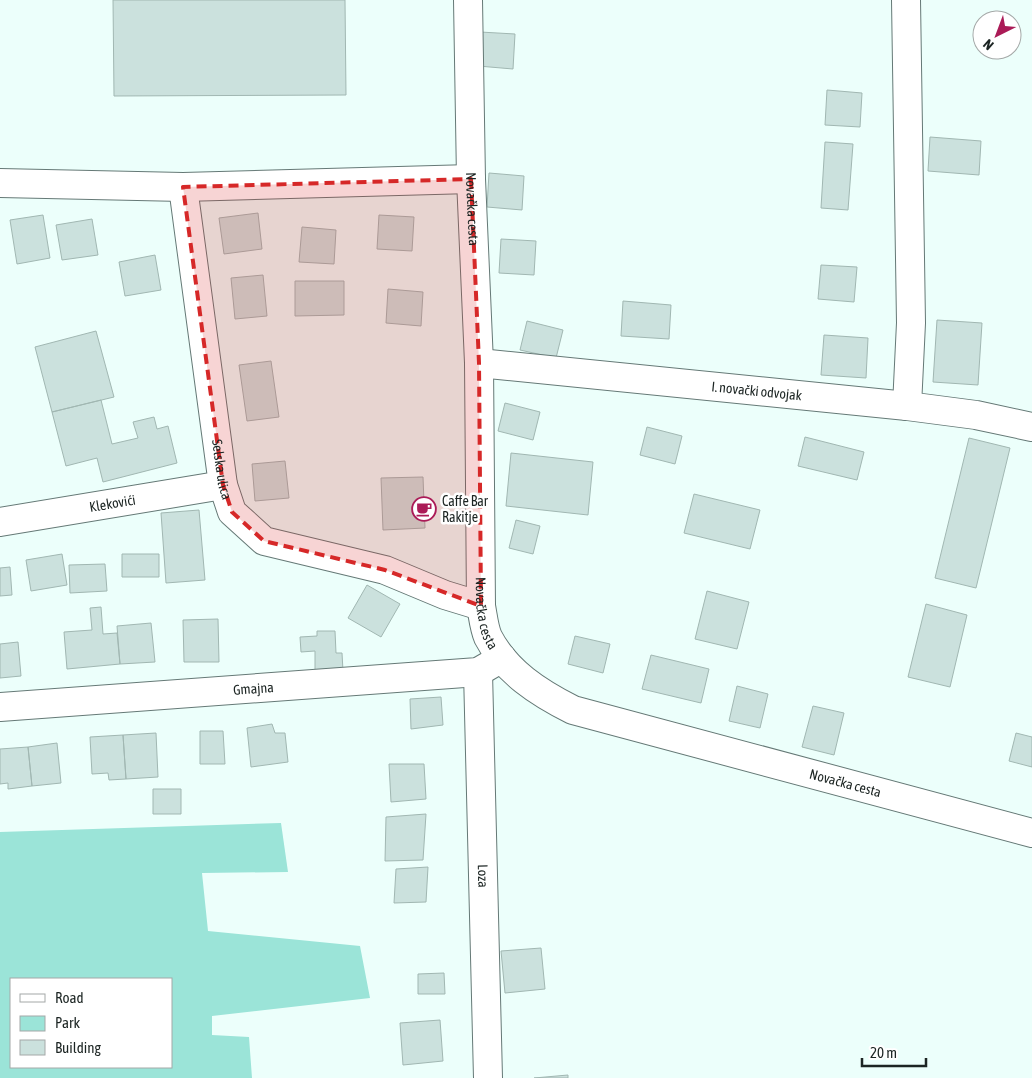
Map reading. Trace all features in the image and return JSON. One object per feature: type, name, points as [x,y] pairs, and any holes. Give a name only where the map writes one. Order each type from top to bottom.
[{"type":"street","name":"Novačka cesta","points":[[468,0],[479,363],[481,606],[487,635],[502,658],[519,676],[544,696],[573,710],[1032,833]]},
{"type":"street","points":[[906,0],[911,323],[907,406]]},
{"type":"street","points":[[0,183],[183,187],[472,179]]},
{"type":"street","name":"Selska ulica","points":[[183,187],[223,485],[232,512],[264,541],[385,570],[481,606]]},
{"type":"street","name":"I. novački odvojak","points":[[479,363],[907,406],[976,415],[1032,427]]},
{"type":"street","name":"Klekovići","points":[[0,522],[223,485]]},
{"type":"street","name":"Gmajna","points":[[0,707],[478,672],[502,658]]},
{"type":"street","name":"Loza","points":[[478,672],[488,1078]]},
{"type":"highlighted area","points":[[471,179],[479,363],[481,606],[385,570],[264,541],[232,512],[223,485],[183,187]]},
{"type":"green space","points":[[281,823],[288,872],[202,873],[208,931],[360,946],[370,998],[212,1016],[212,1035],[249,1037],[252,1078],[0,1078],[0,832]]},
{"type":"building","points":[[113,0],[345,0],[346,95],[114,96]]},
{"type":"building","points":[[480,32],[515,34],[513,69],[478,66]]},
{"type":"building","points":[[827,90],[862,93],[860,127],[825,125]]},
{"type":"building","points":[[930,137],[981,141],[979,175],[928,171]]},
{"type":"building","points":[[825,142],[853,144],[848,210],[821,208]]},
{"type":"building","points":[[489,173],[524,176],[522,210],[487,207]]},
{"type":"building","points":[[258,213],[262,249],[224,254],[219,218]]},
{"type":"building","points":[[43,215],[50,258],[17,264],[10,220]]},
{"type":"building","points":[[379,215],[414,217],[412,251],[377,249]]},
{"type":"building","points":[[92,219],[98,255],[62,260],[56,225]]},
{"type":"building","points":[[302,227],[336,230],[334,264],[299,262]]},
{"type":"building","points":[[501,239],[536,241],[534,275],[499,273]]},
{"type":"building","points":[[155,255],[161,290],[125,296],[119,262]]},
{"type":"building","points":[[821,265],[857,267],[854,302],[818,299]]},
{"type":"building","points":[[263,275],[267,316],[235,319],[231,278]]},
{"type":"building","points":[[295,281],[344,281],[344,315],[295,316]]},
{"type":"building","points":[[388,289],[423,292],[421,326],[386,323]]},
{"type":"building","points":[[623,301],[671,305],[669,339],[621,336]]},
{"type":"building","points":[[937,320],[982,323],[978,385],[933,382]]},
{"type":"building","points":[[527,321],[563,330],[556,358],[520,350]]},
{"type":"building","points":[[96,331],[114,397],[52,412],[35,347]]},
{"type":"building","points":[[824,335],[868,338],[866,378],[821,375]]},
{"type":"building","points":[[271,361],[279,417],[247,421],[239,365]]},
{"type":"building","points":[[101,400],[112,444],[138,438],[133,422],[154,417],[157,429],[168,426],[177,463],[103,482],[97,458],[66,466],[52,412]]},
{"type":"building","points":[[505,403],[540,412],[533,440],[498,431]]},
{"type":"building","points":[[647,427],[682,436],[675,464],[640,455]]},
{"type":"building","points":[[805,437],[864,452],[857,480],[798,466]]},
{"type":"building","points":[[969,438],[1010,448],[976,588],[935,578]]},
{"type":"building","points":[[511,453],[593,462],[588,515],[506,506]]},
{"type":"building","points":[[285,461],[289,498],[255,501],[252,464]]},
{"type":"building","points":[[423,477],[425,528],[383,530],[381,478]]},
{"type":"building","points":[[694,494],[760,510],[750,549],[684,533]]},
{"type":"building","points":[[199,510],[205,580],[166,583],[161,513]]},
{"type":"building","points":[[516,520],[540,526],[533,554],[509,548]]},
{"type":"building","points":[[62,554],[67,585],[31,591],[26,560]]},
{"type":"building","points":[[122,554],[159,554],[159,577],[122,577]]},
{"type":"building","points":[[105,564],[107,591],[70,593],[69,565]]},
{"type":"building","points":[[10,567],[12,595],[0,596],[0,568]]},
{"type":"building","points":[[367,585],[400,604],[381,637],[348,618]]},
{"type":"building","points":[[707,591],[749,602],[737,649],[695,639]]},
{"type":"building","points":[[926,604],[967,615],[950,687],[908,677]]},
{"type":"building","points":[[101,607],[103,634],[117,633],[120,664],[67,669],[64,632],[92,630],[90,608]]},
{"type":"building","points":[[218,619],[219,662],[184,662],[183,620]]},
{"type":"building","points":[[151,623],[155,662],[120,664],[117,626]]},
{"type":"building","points":[[317,631],[335,631],[336,653],[342,653],[343,671],[315,671],[315,651],[301,652],[300,637],[317,636]]},
{"type":"building","points":[[575,636],[610,644],[603,673],[568,664]]},
{"type":"building","points":[[18,642],[21,676],[0,678],[0,644]]},
{"type":"building","points":[[651,655],[709,669],[701,703],[642,689]]},
{"type":"building","points":[[737,686],[768,694],[760,728],[729,721]]},
{"type":"building","points":[[441,697],[443,725],[411,729],[410,699]]},
{"type":"building","points":[[813,706],[844,713],[834,755],[802,747]]},
{"type":"building","points":[[272,724],[275,733],[285,733],[288,762],[251,767],[247,728]]},
{"type":"building","points":[[200,731],[223,731],[225,764],[200,764]]},
{"type":"building","points":[[156,733],[158,777],[126,779],[123,735]]},
{"type":"building","points":[[1016,733],[1032,737],[1032,767],[1009,761]]},
{"type":"building","points":[[123,735],[126,779],[109,780],[108,773],[92,774],[90,737]]},
{"type":"building","points":[[57,743],[61,783],[32,786],[28,747]]},
{"type":"building","points":[[28,747],[32,786],[8,789],[8,783],[0,784],[0,749]]},
{"type":"building","points":[[389,764],[424,764],[426,799],[391,802]]},
{"type":"building","points":[[153,789],[181,789],[181,814],[153,814]]},
{"type":"building","points":[[426,814],[423,860],[385,861],[386,817]]},
{"type":"building","points":[[428,867],[426,902],[394,903],[396,869]]},
{"type":"building","points":[[541,948],[545,989],[505,993],[501,951]]},
{"type":"building","points":[[444,973],[445,994],[418,994],[418,974]]},
{"type":"building","points":[[440,1020],[443,1061],[403,1065],[400,1023]]},
{"type":"building","points":[[568,1075],[568,1078],[534,1078]]},
{"type":"place","name":"Caffe Bar Rakitje","points":[[424,509]]}]
